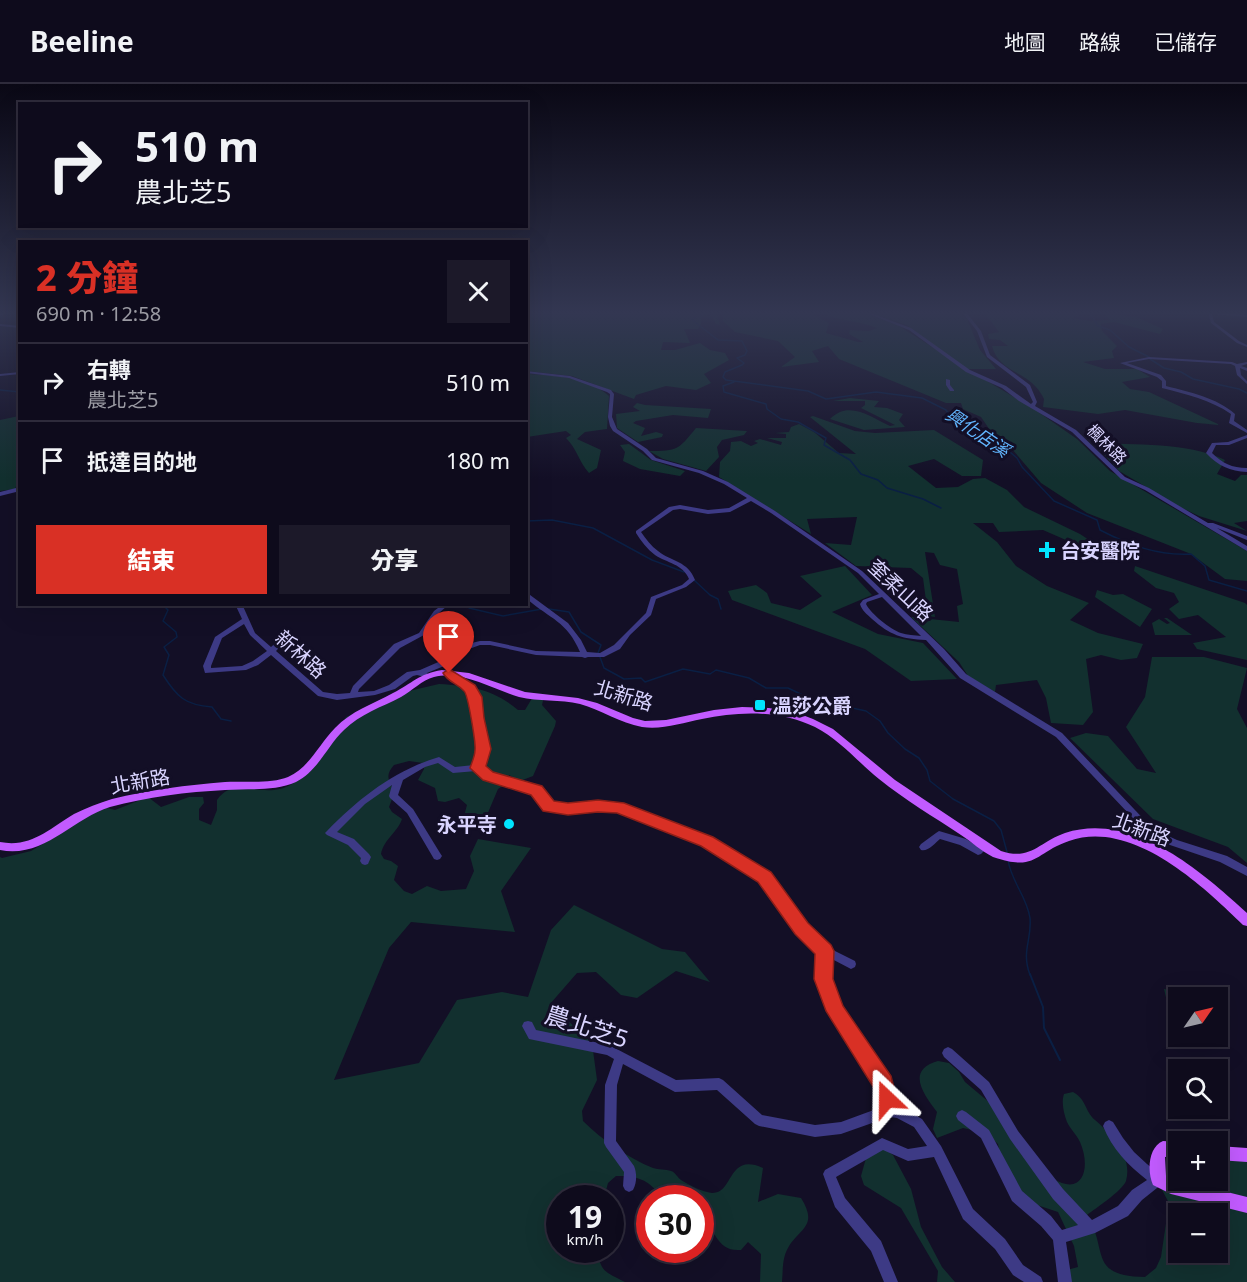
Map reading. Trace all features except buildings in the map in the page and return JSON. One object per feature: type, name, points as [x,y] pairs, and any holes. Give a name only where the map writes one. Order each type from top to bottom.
[{"type":"main road","name":"北新路","points":[[0,846],[7,849],[24,847],[42,840],[86,813],[118,802],[241,784],[266,786],[283,783],[308,769],[344,724],[405,690],[424,674],[449,673],[474,677],[527,696],[576,700],[647,724],[672,723],[729,710],[750,709],[780,712],[810,721],[838,735],[898,788],[997,854],[1016,860],[1028,860],[1057,841],[1074,835],[1100,832],[1121,837],[1145,846],[1184,866],[1212,887],[1247,921]]},
{"type":"main road","points":[[1168,1148],[1163,1148],[1158,1154],[1158,1180],[1171,1186],[1247,1205]]},
{"type":"main road","points":[[1228,1154],[1247,1155]]},
{"type":"street","name":"楓林路","points":[[964,368],[1033,405],[1080,435],[1123,478],[1247,549]]},
{"type":"street","points":[[1004,368],[1028,386],[1035,402],[1033,405]]},
{"type":"street","points":[[1136,368],[1159,376],[1164,381],[1164,387],[1191,394],[1233,414],[1231,422],[1247,434],[1229,442],[1214,444],[1209,453],[1223,466],[1236,470],[1247,470]]},
{"type":"street","points":[[1238,368],[1239,375],[1247,382]]},
{"type":"street","name":"奎柔山路","points":[[528,372],[570,377],[609,390],[612,394],[610,410],[615,430],[645,450],[654,459],[701,472],[726,483],[860,572],[963,676],[1059,735],[1150,831],[1162,838],[1212,853],[1247,872]]},
{"type":"street","points":[[0,375],[18,373]]},
{"type":"street","points":[[948,380],[948,385],[952,390]]},
{"type":"street","points":[[0,494],[18,490]]},
{"type":"street","points":[[528,596],[545,611],[559,617],[583,648],[593,655],[617,647],[649,614],[653,598],[684,586],[692,580],[685,567],[657,554],[638,532],[671,508],[680,507],[708,512],[730,510],[750,499]]},
{"type":"street","points":[[1203,523],[1213,524],[1247,538]]},
{"type":"street","points":[[882,594],[865,601],[863,604],[865,609],[892,633],[902,638],[927,638]]},
{"type":"street","name":"新林路","points":[[239,606],[252,634],[321,694],[337,697],[353,696],[392,687],[410,674],[424,674],[446,662],[460,650],[480,643],[536,653],[593,655]]},
{"type":"street","points":[[353,696],[356,688],[397,646],[422,634],[436,612],[444,606]]},
{"type":"street","points":[[244,621],[219,637],[207,666],[208,671],[243,668],[273,651],[286,636]]},
{"type":"street","points":[[449,673],[470,688],[475,697],[483,749],[478,768]]},
{"type":"street","points":[[365,861],[366,857],[351,842],[330,833],[375,790],[422,765],[439,760],[453,770],[478,768],[488,776],[537,790],[549,806],[568,809],[618,807],[707,841],[764,877],[801,928],[825,951],[852,964]]},
{"type":"street","points":[[399,778],[393,796],[410,811],[437,856]]},
{"type":"street","points":[[924,847],[939,834],[963,842],[978,851],[984,846]]},
{"type":"street","points":[[825,951],[823,979],[836,1011],[884,1084],[887,1099],[883,1110],[898,1113],[918,1124],[937,1150],[968,1214],[1000,1244],[1018,1270],[1036,1282]]},
{"type":"street","name":"農北芝5","points":[[528,1026],[533,1035],[609,1050],[675,1086],[719,1084],[759,1120],[815,1131],[841,1128],[875,1116],[883,1110]]},
{"type":"street","points":[[948,1053],[985,1086],[1014,1135],[1058,1194],[1090,1228]]},
{"type":"street","points":[[621,1056],[611,1085],[610,1143],[630,1170],[629,1186]]},
{"type":"street","points":[[962,1116],[985,1134],[1017,1196],[1046,1221],[1059,1237],[1065,1282]]},
{"type":"street","points":[[1059,1237],[1090,1228],[1124,1211],[1137,1195],[1158,1180],[1126,1154],[1116,1142],[1109,1126]]},
{"type":"street","points":[[891,1282],[876,1246],[840,1202],[829,1174],[882,1144],[908,1155],[937,1150]]},
{"type":"green space","points":[[528,368],[715,368],[704,374],[711,383],[696,390],[666,386],[636,395],[634,399],[572,376],[528,371]]},
{"type":"green space","points":[[861,368],[995,368],[967,369],[1034,409],[1077,439],[1110,471],[1247,551],[1247,581],[1225,579],[1191,554],[1087,513],[1041,483],[1012,449],[982,438],[994,436],[981,417],[963,409],[961,403],[946,403]]},
{"type":"green space","points":[[1009,368],[1137,369],[1150,377],[1122,382],[1130,389],[1149,392],[1220,425],[1125,410],[1098,414],[1043,407],[1044,399],[1030,382]]},
{"type":"green space","points":[[528,374],[559,376],[581,381],[609,396],[607,429],[585,432],[577,439],[601,450],[597,468],[589,473],[566,438],[571,435],[566,431],[528,437]]},
{"type":"green space","points":[[850,398],[879,401],[874,407],[887,408],[903,414],[899,420],[905,427],[864,430],[830,419],[837,413],[852,410],[890,426],[895,425],[861,408],[865,405],[865,401],[833,401]]},
{"type":"green space","points":[[637,403],[711,409],[708,418],[673,415],[636,421],[633,423],[645,428],[641,436],[656,432],[663,434],[662,437],[638,442],[617,428],[616,414],[640,411],[633,407]]},
{"type":"green space","points":[[18,416],[18,482],[15,489],[0,491],[0,420]]},
{"type":"green space","points":[[813,416],[855,431],[875,433],[934,430],[983,460],[981,476],[962,476],[934,459],[908,466],[936,488],[958,487],[973,479],[985,478],[1007,490],[1024,507],[1080,534],[1118,559],[1114,561],[1043,530],[999,532],[993,523],[973,523],[997,542],[1016,566],[1047,586],[1089,603],[1070,620],[1098,633],[1143,644],[1137,658],[1121,660],[1101,655],[1086,659],[1093,712],[1083,725],[1051,723],[1046,698],[1037,680],[996,685],[995,692],[968,676],[959,662],[911,617],[959,622],[957,606],[963,604],[957,569],[940,565],[934,553],[925,552],[935,617],[928,616],[923,578],[911,568],[856,566],[825,543],[851,545],[857,517],[807,519],[811,534],[719,477],[720,462],[730,451],[731,442],[741,441],[751,446],[758,443],[754,441],[760,439],[781,445],[782,442],[767,438],[786,438],[786,434],[775,433],[789,432],[791,427],[799,424],[814,432],[839,453],[856,454],[810,417]]},
{"type":"green space","points":[[696,428],[747,431],[744,435],[722,440],[717,447],[719,457],[706,471],[663,459],[649,451],[677,448]]},
{"type":"green space","points":[[1094,443],[1178,447],[1225,460],[1217,474],[1235,481],[1241,475],[1247,475],[1247,521],[1234,523],[1247,531],[1199,516],[1180,507],[1119,471]]},
{"type":"green space","points":[[629,444],[651,460],[685,471],[680,476],[640,469],[623,461],[625,452],[620,445]]},
{"type":"green space","points":[[845,566],[872,595],[832,612],[878,634],[923,643],[957,679],[911,681],[865,649],[732,600],[728,591],[756,585],[767,593],[771,603],[800,610],[822,596],[800,576]]},
{"type":"green space","points":[[1135,566],[1245,603],[1247,605],[1247,660],[1197,649],[1193,643],[1226,637],[1198,615],[1179,619],[1169,609],[1179,602],[1174,593],[1156,588],[1134,571]]},
{"type":"green space","points":[[1097,590],[1113,595],[1123,594],[1152,609],[1140,627],[1095,597]]},
{"type":"green space","points":[[1164,618],[1192,635],[1155,635],[1152,623],[1159,619],[1167,624],[1170,623]]},
{"type":"green space","points":[[1152,657],[1204,657],[1247,668],[1237,709],[1247,728],[1247,863],[1228,847],[1153,819],[1070,738],[1086,733],[1108,736],[1137,769],[1156,773],[1126,727],[1145,697]]},
{"type":"green space","points":[[439,684],[462,686],[491,693],[518,710],[525,710],[534,695],[540,694],[544,696],[542,705],[556,721],[533,776],[520,781],[509,775],[504,785],[498,789],[484,822],[463,820],[467,805],[459,798],[445,802],[438,801],[435,788],[418,780],[424,769],[423,763],[409,761],[394,765],[391,769],[389,781],[395,791],[389,807],[402,819],[381,854],[384,859],[398,866],[394,880],[404,891],[412,894],[427,886],[441,891],[466,889],[474,871],[470,856],[478,839],[531,848],[501,891],[515,932],[411,922],[389,948],[334,1080],[419,1063],[457,1000],[502,992],[528,997],[551,930],[574,905],[662,949],[685,952],[710,982],[676,971],[637,998],[621,995],[596,972],[577,973],[550,1004],[592,1043],[597,1080],[582,1111],[583,1121],[625,1154],[653,1168],[672,1172],[690,1185],[650,1185],[637,1178],[616,1176],[607,1185],[546,1185],[546,1263],[600,1263],[605,1271],[625,1282],[0,1282],[0,857],[31,851],[103,807],[115,810],[148,797],[161,807],[189,797],[203,797],[204,803],[199,809],[199,820],[211,825],[217,810],[217,800],[224,792],[241,788],[281,789],[292,784],[335,738],[346,717],[409,691]]},
{"type":"green space","points":[[1164,989],[1168,990],[1168,1006]]},
{"type":"green space","points":[[938,1061],[949,1063],[959,1072],[965,1082],[996,1108],[1052,1178],[1063,1183],[1078,1182],[1084,1170],[1085,1161],[1079,1139],[1067,1122],[1063,1105],[1064,1094],[1073,1092],[1081,1098],[1091,1116],[1119,1146],[1126,1163],[1127,1172],[1124,1185],[1087,1215],[1102,1259],[1115,1272],[1145,1277],[1156,1268],[1161,1257],[1168,1210],[1168,1263],[1228,1263],[1228,1203],[1169,1203],[1161,1188],[1168,1163],[1168,1191],[1228,1191],[1228,1159],[1247,1160],[1247,1282],[1061,1282],[1067,1270],[1078,1267],[1074,1246],[1058,1212],[1034,1204],[1023,1196],[1001,1162],[998,1144],[986,1133],[963,1128],[937,1138],[933,1129],[937,1112],[920,1084],[922,1070]]},
{"type":"green space","points":[[883,1148],[893,1155],[911,1189],[921,1227],[942,1267],[955,1282],[937,1282],[938,1271],[901,1208],[864,1185],[861,1176],[866,1158]]},
{"type":"green space","points":[[743,1165],[763,1168],[758,1202],[778,1194],[801,1198],[806,1208],[808,1221],[786,1252],[782,1282],[760,1282],[761,1254],[748,1242],[741,1250],[733,1250],[721,1244],[714,1234],[714,1193],[719,1192],[737,1169]]},
{"type":"waterway","name":"興化店溪","points":[[735,368],[725,372],[723,377],[726,380],[808,391],[826,399],[876,392],[922,398],[946,410],[952,419],[980,429],[976,434],[1004,447],[1017,458],[1022,467],[1054,501],[1097,520],[1100,530],[1155,551],[1191,554],[1205,566],[1209,580],[1247,591]]},
{"type":"waterway","points":[[1164,368],[1181,372],[1193,379],[1239,389],[1247,393]]},
{"type":"waterway","points":[[734,382],[723,386],[724,392],[766,404],[767,409],[781,419],[798,422],[826,438],[824,445],[850,460],[861,474],[878,480],[887,488],[923,499],[941,508]]},
{"type":"waterway","points":[[0,390],[18,392]]},
{"type":"waterway","points":[[528,521],[552,520],[593,528],[652,560],[684,572]]},
{"type":"waterway","points":[[694,580],[710,595],[718,599],[721,609]]},
{"type":"waterway","points":[[164,606],[168,610],[163,621],[176,632],[177,637],[164,647],[169,655],[163,675],[173,689],[188,702],[212,707],[221,719],[231,721]]},
{"type":"waterway","points":[[468,606],[503,616],[542,609]]},
{"type":"waterway","points":[[549,609],[569,612],[581,632],[601,645],[598,653]]},
{"type":"waterway","points":[[600,657],[604,668],[624,679],[641,678],[645,682],[683,669],[710,674],[716,670],[749,678],[766,688],[788,688],[811,699],[866,711],[880,721],[888,733],[905,749],[919,758],[927,770],[930,781],[953,799],[994,821],[1001,830],[1007,852]]},
{"type":"waterway","points":[[1008,860],[1030,918],[1026,959],[1030,975]]},
{"type":"waterway","points":[[1030,974],[1043,1007],[1044,1028],[1060,1060]]},
{"type":"place","name":"台安醫院","points":[[1047,550]]},
{"type":"place","name":"溫莎公爵","points":[[760,705]]},
{"type":"place","name":"永平寺","points":[[509,824]]},
{"type":"route","points":[[449,673],[470,688],[475,697],[483,749],[478,768],[488,776],[537,790],[549,806],[568,809],[618,807],[707,841],[764,877],[801,928],[825,951],[823,979],[836,1011],[884,1084],[887,1099]]}]
